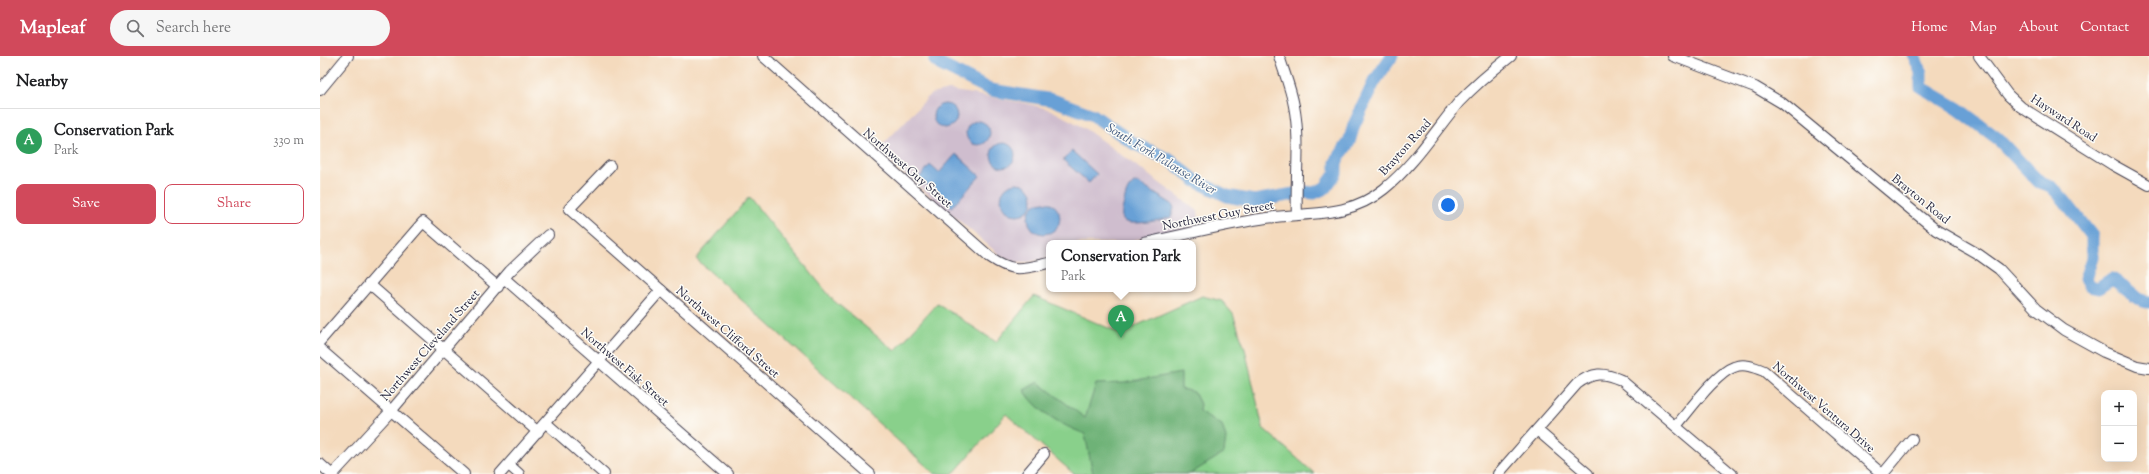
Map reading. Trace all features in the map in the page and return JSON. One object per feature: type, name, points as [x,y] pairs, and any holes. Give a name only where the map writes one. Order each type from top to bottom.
[{"type":"street","points":[[320,90],[348,56]]},
{"type":"street","name":"Northwest Guy Street","points":[[763,56],[990,257],[1008,268],[1025,268],[1046,264]]},
{"type":"street","points":[[1279,56],[1294,105],[1297,138],[1295,181],[1296,211]]},
{"type":"street","name":"Brayton Road","points":[[1296,211],[1355,208],[1384,189],[1410,164],[1460,102],[1486,76],[1511,56]]},
{"type":"street","name":"Brayton Road","points":[[1673,56],[1754,87],[1782,103],[1936,230],[1978,254],[1999,269],[2036,308],[2064,330],[2104,352],[2136,366],[2149,368]]},
{"type":"street","name":"Hayward Road","points":[[1978,56],[2008,95],[2021,107],[2113,165],[2149,185]]},
{"type":"street","name":"Northwest Clifford Street","points":[[610,166],[569,209],[870,474]]},
{"type":"street","name":"Northwest Guy Street","points":[[1158,240],[1296,211]]},
{"type":"street","points":[[320,341],[423,222],[498,287]]},
{"type":"street","name":"Northwest Cleveland Street","points":[[332,474],[391,411],[505,279],[548,234]]},
{"type":"street","name":"Northwest Fisk Street","points":[[505,279],[728,474]]},
{"type":"street","points":[[369,284],[538,432]]},
{"type":"street","points":[[500,474],[546,424],[661,290]]},
{"type":"street","points":[[320,349],[464,474]]},
{"type":"street","name":"Northwest Ventura Drive","points":[[1676,426],[1720,375],[1734,367],[1750,366],[1764,371],[1882,474]]},
{"type":"street","points":[[1498,474],[1577,384],[1592,375],[1608,374],[1621,380],[1732,474]]},
{"type":"street","points":[[546,424],[604,474]]},
{"type":"street","points":[[1537,430],[1588,474]]},
{"type":"street","points":[[1882,474],[1912,439]]},
{"type":"street","points":[[1027,474],[1044,454]]},
{"type":"street","points":[[320,464],[332,474]]},
{"type":"street","points":[[508,465],[519,474]]},
{"type":"shaded area","points":[[949,90],[1029,104],[1051,110],[1083,127],[1198,211],[1200,226],[1134,240],[1046,240],[1046,259],[1029,262],[1014,262],[1002,257],[877,151],[931,94]]},
{"type":"green space","points":[[749,197],[834,301],[895,351],[937,303],[996,342],[1034,296],[1120,333],[1202,296],[1222,301],[1233,314],[1245,349],[1263,428],[1315,474],[1074,474],[1006,414],[953,474],[935,474],[696,259]]},
{"type":"green space","points":[[1181,373],[1181,389],[1194,392],[1200,404],[1199,411],[1222,425],[1226,438],[1224,453],[1190,474],[1093,474],[1085,434],[1051,417],[1036,405],[1024,390],[1038,382],[1085,418],[1096,384],[1124,383]]},
{"type":"water","points":[[940,104],[950,104],[957,111],[957,121],[950,128],[940,128],[933,121],[933,111]]},
{"type":"water","points":[[973,121],[983,121],[990,128],[990,138],[983,145],[973,145],[966,138],[966,128]]},
{"type":"water","points":[[1003,143],[1012,146],[1015,155],[1012,164],[1003,167],[994,164],[991,155],[994,146]]},
{"type":"water","points":[[1072,151],[1097,174],[1089,183],[1063,160]]},
{"type":"water","points":[[956,154],[980,176],[952,207],[919,178],[930,165],[939,173]]},
{"type":"water","points":[[1014,183],[1020,183],[1029,187],[1033,199],[1029,211],[1020,215],[1014,215],[1005,211],[1001,202],[1001,196],[1005,187]]},
{"type":"water","points":[[1134,183],[1138,183],[1172,204],[1174,208],[1171,217],[1138,223],[1126,222],[1123,220],[1122,209],[1125,196],[1128,189]]},
{"type":"water","points":[[1044,202],[1053,205],[1057,209],[1060,218],[1057,227],[1053,231],[1044,234],[1035,231],[1031,227],[1028,218],[1031,209],[1035,205]]},
{"type":"waterway","name":"South Fork Palouse River","points":[[937,56],[935,60],[941,65],[991,90],[1053,100],[1093,115],[1133,143],[1170,160],[1196,181],[1227,196],[1254,201],[1305,192],[1314,193],[1325,188],[1336,173],[1336,162],[1349,142],[1354,125],[1374,82],[1392,56]]},
{"type":"waterway","name":"South Fork Palouse River","points":[[1914,56],[1921,72],[1921,87],[1957,108],[1997,138],[2039,182],[2051,186],[2092,236],[2092,258],[2085,279],[2089,286],[2098,288],[2112,279],[2139,299],[2149,302]]},
{"type":"place","name":"Conservation Park","points":[[1121,338]]}]
